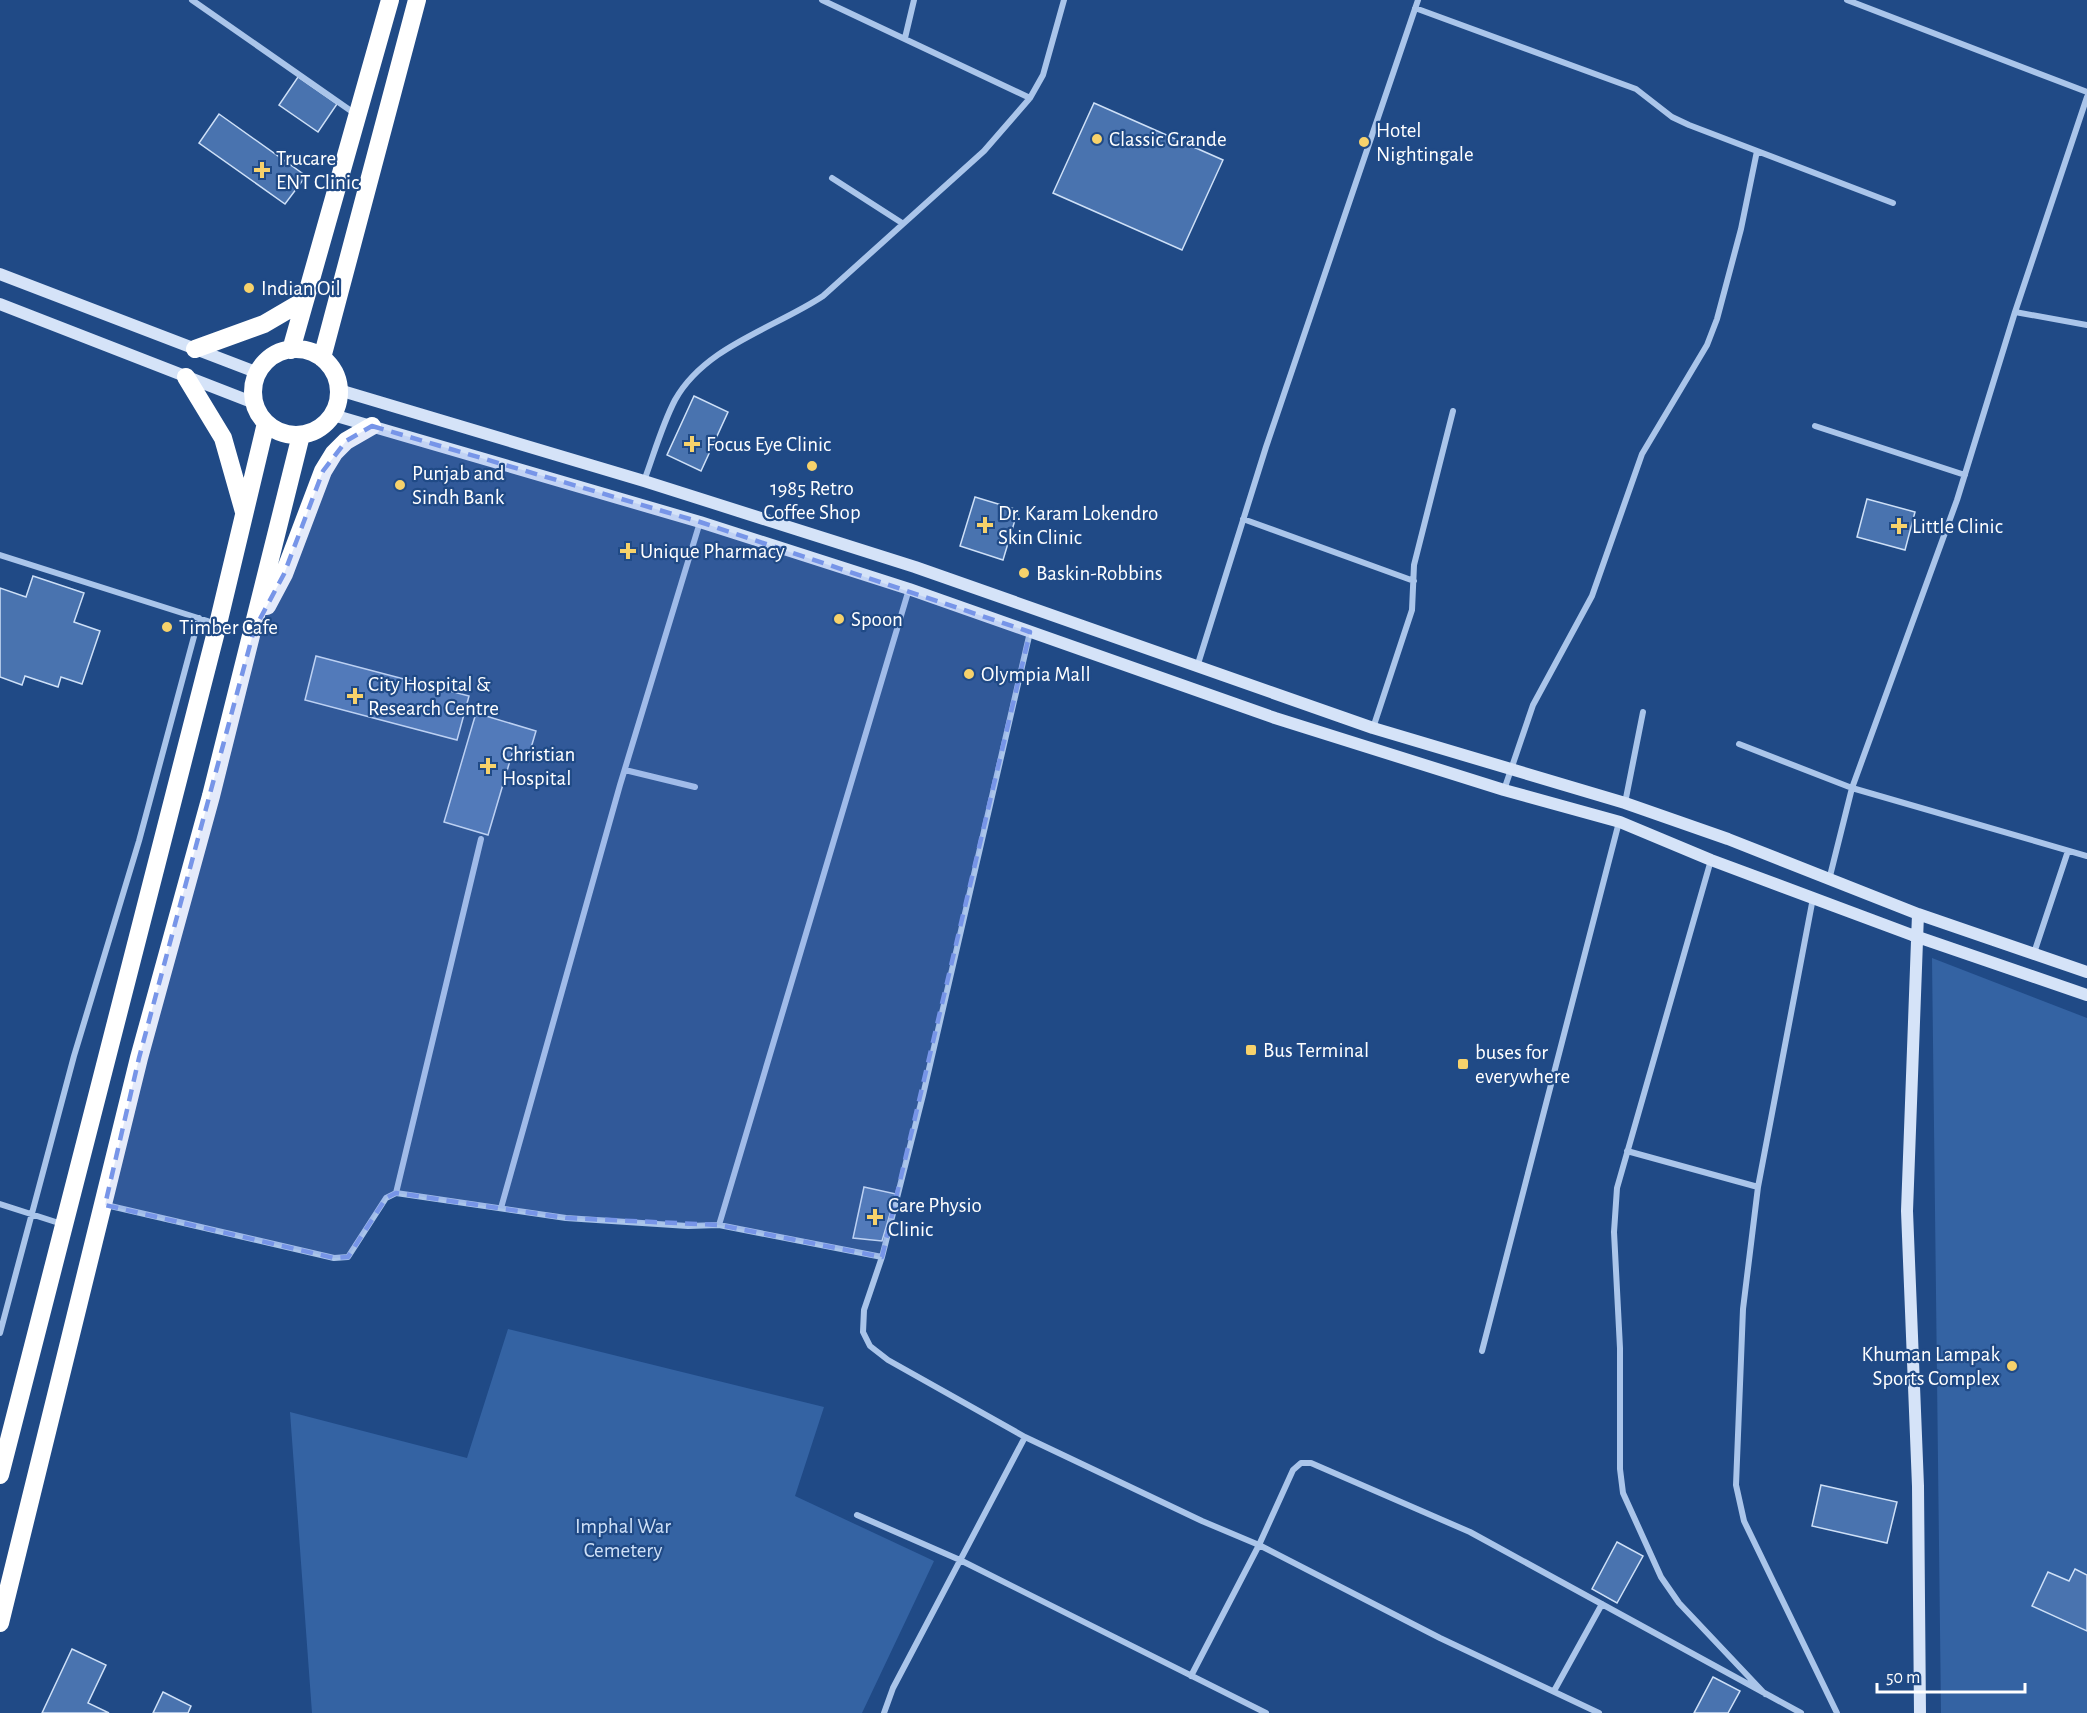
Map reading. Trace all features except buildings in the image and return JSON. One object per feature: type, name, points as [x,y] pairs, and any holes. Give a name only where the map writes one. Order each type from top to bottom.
[{"type":"highway","points":[[291,350],[390,0]]},
{"type":"highway","points":[[322,358],[417,0]]},
{"type":"highway","points":[[195,349],[264,324],[305,300]]},
{"type":"highway","points":[[291,350],[307,351],[322,358],[337,378],[339,390],[333,415],[314,432],[301,435],[288,435],[266,423],[254,403],[254,388],[258,373],[272,358],[291,350]]},
{"type":"highway","points":[[186,377],[223,438],[244,513]]},
{"type":"highway","points":[[0,1475],[218,624],[266,423]]},
{"type":"highway","points":[[254,630],[284,574],[323,471],[334,453],[346,441],[372,426]]},
{"type":"highway","points":[[0,1623],[105,1205],[139,1058],[212,796],[301,435]]},
{"type":"main road","points":[[0,274],[258,373]]},
{"type":"main road","points":[[0,304],[254,403]]},
{"type":"main road","points":[[339,390],[644,481],[915,567],[1196,668],[1373,728],[1511,771],[1625,802],[1728,839],[1918,914],[2087,972]]},
{"type":"main road","points":[[333,415],[700,522],[909,589],[1275,718],[1504,790],[1620,822],[1711,860],[1813,898],[2087,995]]},
{"type":"main road","points":[[1128,667],[1135,645]]},
{"type":"main road","points":[[1918,914],[1906,1211],[1918,1486],[1920,1713]]},
{"type":"street","points":[[192,0],[358,115]]},
{"type":"street","points":[[822,0],[1030,98]]},
{"type":"street","points":[[905,38],[914,0]]},
{"type":"street","points":[[644,481],[676,398],[708,361],[796,314],[823,296],[984,151],[1030,98],[1043,75],[1064,0]]},
{"type":"street","points":[[1196,668],[1418,0]]},
{"type":"street","points":[[1847,0],[2087,92]]},
{"type":"street","points":[[1415,8],[1636,89],[1671,117],[1893,203]]},
{"type":"street","points":[[1829,880],[1852,788],[1965,474],[2015,312],[2087,97]]},
{"type":"street","points":[[1504,790],[1533,705],[1592,596],[1642,454],[1707,345],[1717,319],[1738,240],[1757,151]]},
{"type":"street","points":[[831,178],[902,223]]},
{"type":"street","points":[[2015,312],[2087,326]]},
{"type":"street","points":[[1373,728],[1412,610],[1414,565],[1453,411]]},
{"type":"street","points":[[1815,426],[1965,474]]},
{"type":"street","points":[[1244,519],[1414,581]]},
{"type":"street","points":[[501,1208],[625,770],[700,522]]},
{"type":"street","points":[[0,555],[218,624]]},
{"type":"street","points":[[718,1225],[909,589]]},
{"type":"street","points":[[0,1333],[74,1056],[139,841],[199,618]]},
{"type":"street","points":[[1030,633],[923,1095],[882,1257],[864,1310],[863,1332],[870,1346],[888,1360],[1024,1437],[1202,1521],[1259,1545],[1440,1638],[1599,1713]]},
{"type":"street","points":[[1625,802],[1643,712]]},
{"type":"street","points":[[1739,744],[1852,788],[2087,856]]},
{"type":"street","points":[[625,770],[695,787]]},
{"type":"street","points":[[1482,1351],[1620,822]]},
{"type":"street","points":[[396,1193],[482,839]]},
{"type":"street","points":[[2034,953],[2068,850]]},
{"type":"street","points":[[1711,860],[1617,1188],[1614,1232],[1620,1348],[1620,1469],[1623,1493],[1661,1576],[1679,1603],[1765,1694]]},
{"type":"street","points":[[1813,898],[1758,1187],[1743,1309],[1736,1485],[1744,1521],[1837,1713]]},
{"type":"street","points":[[1627,1150],[1758,1187]]},
{"type":"street","points":[[105,1205],[334,1258],[348,1257],[386,1198],[396,1193],[566,1218],[688,1226],[718,1225],[882,1257]]},
{"type":"street","points":[[0,1204],[63,1224]]},
{"type":"street","points":[[884,1713],[893,1688],[1024,1437]]},
{"type":"street","points":[[1191,1676],[1259,1545],[1293,1470],[1301,1463],[1311,1463],[1470,1532],[1801,1713]]},
{"type":"street","points":[[857,1515],[960,1560],[1266,1713]]},
{"type":"street","points":[[1554,1691],[1602,1604]]},
{"type":"highlighted area","points":[[372,426],[700,522],[1030,632],[882,1257],[719,1225],[566,1218],[396,1193],[386,1198],[348,1257],[334,1258],[105,1205],[139,1058],[254,630],[284,574],[323,471],[346,441]]},
{"type":"green space","name":"Khuman Lampak Sports Complex","points":[[1932,958],[2087,1018],[2087,1713],[1941,1713]]},
{"type":"green space","name":"Imphal War Cemetery","points":[[508,1329],[824,1407],[795,1496],[934,1561],[862,1713],[312,1713],[290,1412],[467,1458]]},
{"type":"place","name":"Classic Grande","points":[[1097,139]]},
{"type":"place","name":"Hotel Nightingale","points":[[1364,142]]},
{"type":"place","name":"Trucare ENT Clinic","points":[[262,170]]},
{"type":"place","name":"Indian Oil","points":[[249,288]]},
{"type":"place","name":"Focus Eye Clinic","points":[[692,444]]},
{"type":"place","name":"1985 Retro Coffee Shop","points":[[812,466]]},
{"type":"place","name":"Punjab and Sindh Bank","points":[[400,485]]},
{"type":"place","name":"Dr. Karam Lokendro Skin Clinic","points":[[985,525]]},
{"type":"place","name":"Little Clinic","points":[[1899,526]]},
{"type":"place","name":"Unique Pharmacy","points":[[628,551]]},
{"type":"place","name":"Baskin-Robbins","points":[[1024,573]]},
{"type":"place","name":"Spoon","points":[[839,619]]},
{"type":"place","name":"Timber Cafe","points":[[167,627]]},
{"type":"place","name":"Olympia Mall","points":[[969,674]]},
{"type":"place","name":"City Hospital & Research Centre","points":[[355,696]]},
{"type":"place","name":"Christian Hospital","points":[[488,766]]},
{"type":"place","name":"Bus Terminal","points":[[1251,1050]]},
{"type":"place","name":"buses for everywhere","points":[[1463,1064]]},
{"type":"place","name":"Care Physio Clinic","points":[[875,1217]]},
{"type":"place","name":"Khuman Lampak Sports Complex","points":[[2012,1366]]}]
